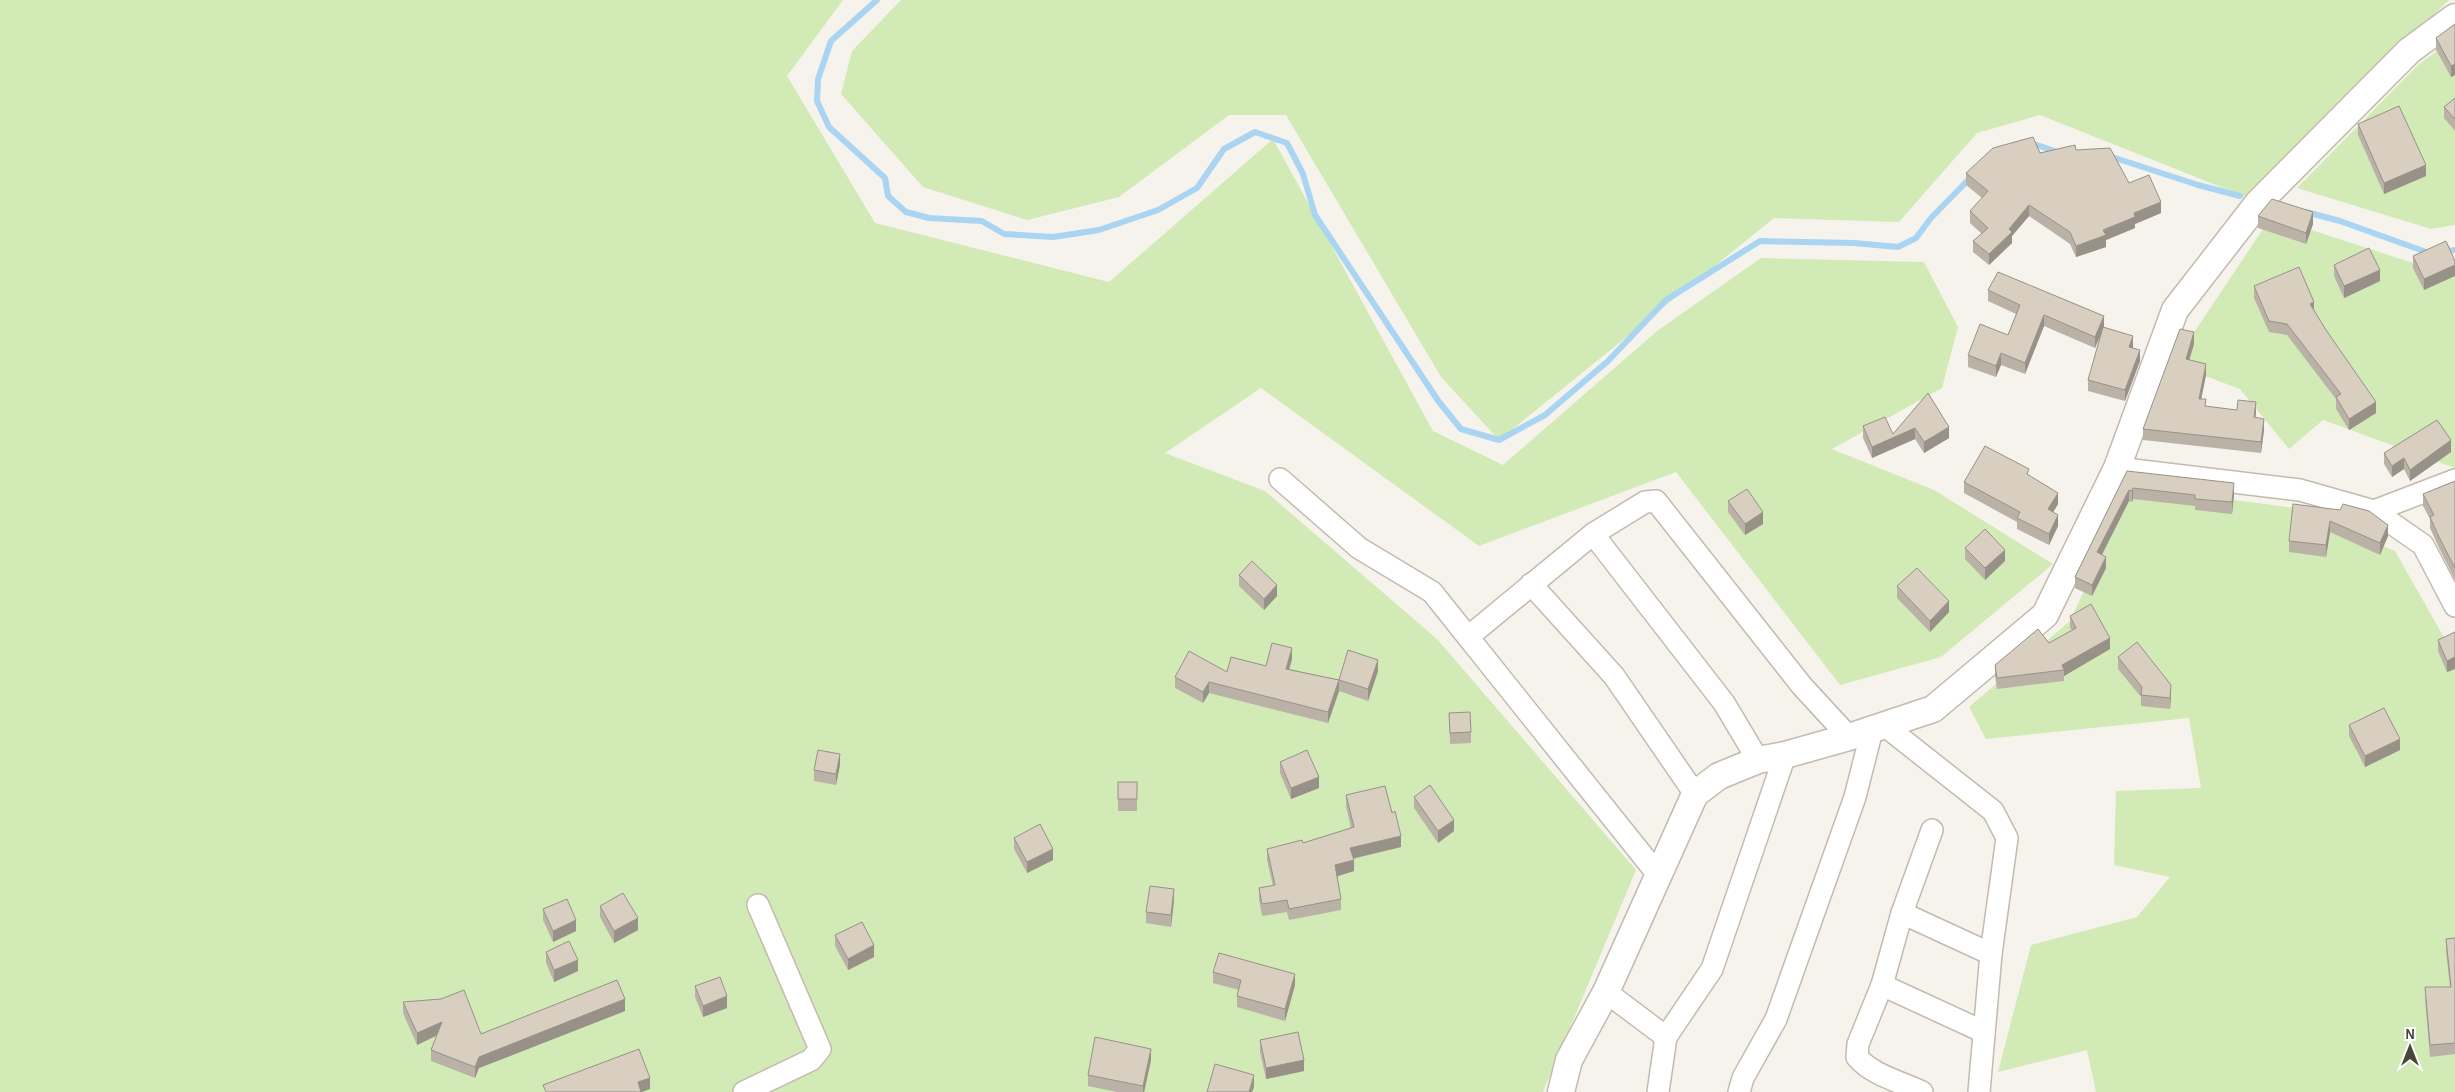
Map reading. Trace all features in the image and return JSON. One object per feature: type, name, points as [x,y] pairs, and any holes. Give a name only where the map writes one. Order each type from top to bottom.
[{"type":"street","points":[[1561,1092],[1569,1060],[1606,992],[1695,794],[1720,776],[1758,760],[1785,755],[1868,731],[1932,708],[1949,697],[2045,615],[2117,468],[2175,310],[2258,202],[2409,51],[2455,16]]},
{"type":"street","points":[[2117,468],[2300,490],[2374,511],[2422,545],[2455,606]]},
{"type":"street","points":[[1280,480],[1359,548],[1432,592],[1659,876]]},
{"type":"street","points":[[2374,511],[2455,480]]},
{"type":"street","points":[[1468,637],[1593,534],[1645,502],[1656,501],[1802,686],[1868,731],[1993,811],[2007,838],[1991,954],[1979,1092]]},
{"type":"street","points":[[1593,534],[1724,703],[1758,760]]},
{"type":"street","points":[[1531,584],[1614,676],[1695,794]]},
{"type":"street","points":[[1739,1092],[1743,1078],[1776,1019],[1855,797],[1868,731]]},
{"type":"street","points":[[1658,1092],[1666,1037],[1712,969],[1785,755]]},
{"type":"street","points":[[1922,1092],[1874,1070],[1863,1063],[1857,1056],[1858,1044],[1882,985],[1902,913],[1932,830]]},
{"type":"street","points":[[744,1092],[811,1060],[820,1049],[758,905]]},
{"type":"street","points":[[1902,913],[1991,954]]},
{"type":"street","points":[[1882,985],[1984,1032]]},
{"type":"street","points":[[1606,992],[1666,1037]]},
{"type":"green space","points":[[0,0],[843,0],[787,76],[875,223],[1109,282],[1273,139],[1433,431],[1503,465],[1657,331],[1761,258],[1924,262],[1958,327],[1942,388],[1832,449],[1934,490],[2053,564],[1941,657],[1840,685],[1676,472],[1479,546],[1261,388],[1165,453],[1265,491],[1437,639],[1636,870],[1543,1092],[0,1092]]},
{"type":"green space","points":[[901,0],[2449,0],[2246,197],[2040,115],[1977,133],[1899,222],[1774,218],[1499,440],[1441,377],[1286,115],[1229,115],[1119,197],[1027,220],[923,187],[841,94],[852,51]]},
{"type":"green space","points":[[2455,38],[2455,225],[2431,229],[2297,188],[2419,64]]},
{"type":"green space","points":[[2271,217],[2447,274],[2455,270],[2455,468],[2323,420],[2289,449],[2240,389],[2173,364]]},
{"type":"green space","points":[[2132,487],[2295,508],[2395,551],[2455,657],[2455,1092],[2096,1092],[2087,1050],[1998,1072],[2031,945],[2137,917],[2170,877],[2114,865],[2116,791],[2201,788],[2189,718],[1986,739],[1969,707],[2070,621]]},
{"type":"building","points":[[2455,24],[2455,64],[2451,66],[2436,38]]},
{"type":"building","points":[[2455,98],[2455,119],[2444,107]]},
{"type":"building","points":[[2399,106],[2426,165],[2384,183],[2358,124]]},
{"type":"building","points":[[2033,137],[2040,153],[2075,145],[2076,150],[2110,148],[2129,183],[2149,175],[2161,202],[2134,213],[2135,217],[2103,230],[2106,235],[2076,246],[2070,232],[2029,205],[2009,229],[2012,232],[1989,254],[1973,241],[1988,228],[1970,211],[1988,191],[1966,173],[1993,148]]},
{"type":"building","points":[[2272,199],[2313,212],[2306,233],[2258,216]]},
{"type":"building","points":[[2446,241],[2455,265],[2424,279],[2413,256]]},
{"type":"building","points":[[2369,248],[2380,270],[2344,286],[2334,265]]},
{"type":"building","points":[[2299,267],[2314,302],[2310,304],[2376,402],[2349,419],[2336,397],[2341,394],[2287,324],[2269,321],[2254,286]]},
{"type":"building","points":[[1998,272],[2104,316],[2095,337],[2044,315],[2025,363],[2001,353],[1996,366],[1968,355],[1980,324],[2008,335],[2020,305],[1988,290]]},
{"type":"building","points":[[2103,327],[2133,336],[2129,347],[2140,350],[2125,390],[2088,380]]},
{"type":"building","points":[[2180,329],[2194,332],[2186,359],[2206,364],[2199,399],[2206,399],[2205,406],[2237,410],[2238,400],[2256,402],[2254,417],[2264,419],[2261,442],[2143,429]]},
{"type":"building","points":[[1928,393],[1949,427],[1924,442],[1915,428],[1872,447],[1863,426],[1885,417],[1893,434]]},
{"type":"building","points":[[2437,420],[2451,440],[2410,470],[2404,458],[2392,466],[2384,453]]},
{"type":"building","points":[[1985,446],[2029,469],[2027,474],[2058,493],[2048,509],[2058,515],[2049,534],[2017,518],[2020,512],[1964,482]]},
{"type":"building","points":[[2127,471],[2234,483],[2232,502],[2195,499],[2195,495],[2133,488],[2132,491],[2129,490],[2097,552],[2106,557],[2092,585],[2075,577]]},
{"type":"building","points":[[2455,481],[2455,568],[2430,517],[2434,515],[2423,494]]},
{"type":"building","points":[[1747,489],[1763,512],[1745,524],[1728,501]]},
{"type":"building","points":[[2293,504],[2340,510],[2343,504],[2369,511],[2388,525],[2380,543],[2330,521],[2326,545],[2289,541]]},
{"type":"building","points":[[1985,529],[2005,550],[1985,568],[1965,548]]},
{"type":"building","points":[[1252,561],[1277,585],[1264,599],[1239,575]]},
{"type":"building","points":[[1917,568],[1949,601],[1930,621],[1897,586]]},
{"type":"building","points":[[2091,604],[2110,638],[2062,665],[2064,670],[1997,678],[1995,665],[2038,629],[2049,643],[2076,628],[2070,616]]},
{"type":"building","points":[[2455,632],[2455,657],[2447,661],[2438,640]]},
{"type":"building","points":[[2137,642],[2171,685],[2170,698],[2141,695],[2142,687],[2118,657]]},
{"type":"building","points":[[1272,643],[1292,648],[1286,669],[1339,680],[1328,712],[1209,682],[1203,692],[1175,677],[1189,651],[1227,672],[1231,657],[1266,666]]},
{"type":"building","points":[[1348,650],[1378,660],[1368,689],[1339,680]]},
{"type":"building","points":[[2384,708],[2400,739],[2365,756],[2349,725]]},
{"type":"building","points":[[1470,712],[1471,732],[1450,733],[1449,713]]},
{"type":"building","points":[[818,750],[840,754],[836,774],[814,770]]},
{"type":"building","points":[[1307,750],[1319,777],[1291,788],[1280,762]]},
{"type":"building","points":[[1118,782],[1137,782],[1137,799],[1118,799]]},
{"type":"building","points":[[1430,785],[1454,820],[1438,831],[1414,797]]},
{"type":"building","points":[[1385,786],[1392,813],[1395,811],[1401,836],[1350,848],[1354,860],[1335,865],[1341,899],[1289,909],[1287,900],[1262,904],[1259,888],[1275,885],[1267,849],[1302,840],[1303,843],[1354,827],[1346,795]]},
{"type":"building","points":[[1040,824],[1053,849],[1027,862],[1014,838]]},
{"type":"building","points":[[1150,886],[1174,889],[1171,915],[1146,912]]},
{"type":"building","points":[[623,893],[638,918],[614,931],[600,906]]},
{"type":"building","points":[[567,899],[576,920],[553,931],[543,909]]},
{"type":"building","points":[[862,922],[874,945],[848,959],[835,935]]},
{"type":"building","points":[[2455,938],[2455,1043],[2430,1045],[2425,987],[2451,987],[2446,939]]},
{"type":"building","points":[[569,941],[578,960],[554,970],[546,952]]},
{"type":"building","points":[[1219,953],[1295,974],[1285,1009],[1237,996],[1241,980],[1213,972]]},
{"type":"building","points":[[720,977],[727,996],[703,1006],[695,986]]},
{"type":"building","points":[[617,980],[625,999],[479,1057],[475,1067],[431,1050],[442,1022],[417,1033],[403,1002],[441,999],[464,990],[481,1034]]},
{"type":"building","points":[[1298,1032],[1304,1060],[1266,1068],[1260,1040]]},
{"type":"building","points":[[1095,1037],[1151,1049],[1143,1086],[1088,1075]]},
{"type":"building","points":[[639,1049],[650,1078],[638,1082],[641,1092],[546,1092],[543,1085]]},
{"type":"building","points":[[1215,1064],[1254,1075],[1249,1092],[1207,1092]]},
{"type":"waterway","points":[[877,0],[831,41],[818,79],[817,101],[829,127],[885,178],[888,196],[906,212],[929,218],[982,221],[1004,234],[1053,237],[1099,230],[1158,210],[1197,188],[1224,149],[1255,132],[1287,143],[1303,174],[1315,215],[1439,402],[1461,429],[1499,440],[1545,415],[1608,361],[1666,300],[1760,241],[1854,243],[1898,247],[1916,238],[1931,218],[1972,176]]},
{"type":"waterway","points":[[2029,146],[2037,145],[2060,153]]},
{"type":"waterway","points":[[2109,156],[2198,185],[2240,196]]},
{"type":"waterway","points":[[2306,212],[2340,221],[2429,253]]},
{"type":"waterway","points":[[2441,252],[2455,250]]}]
